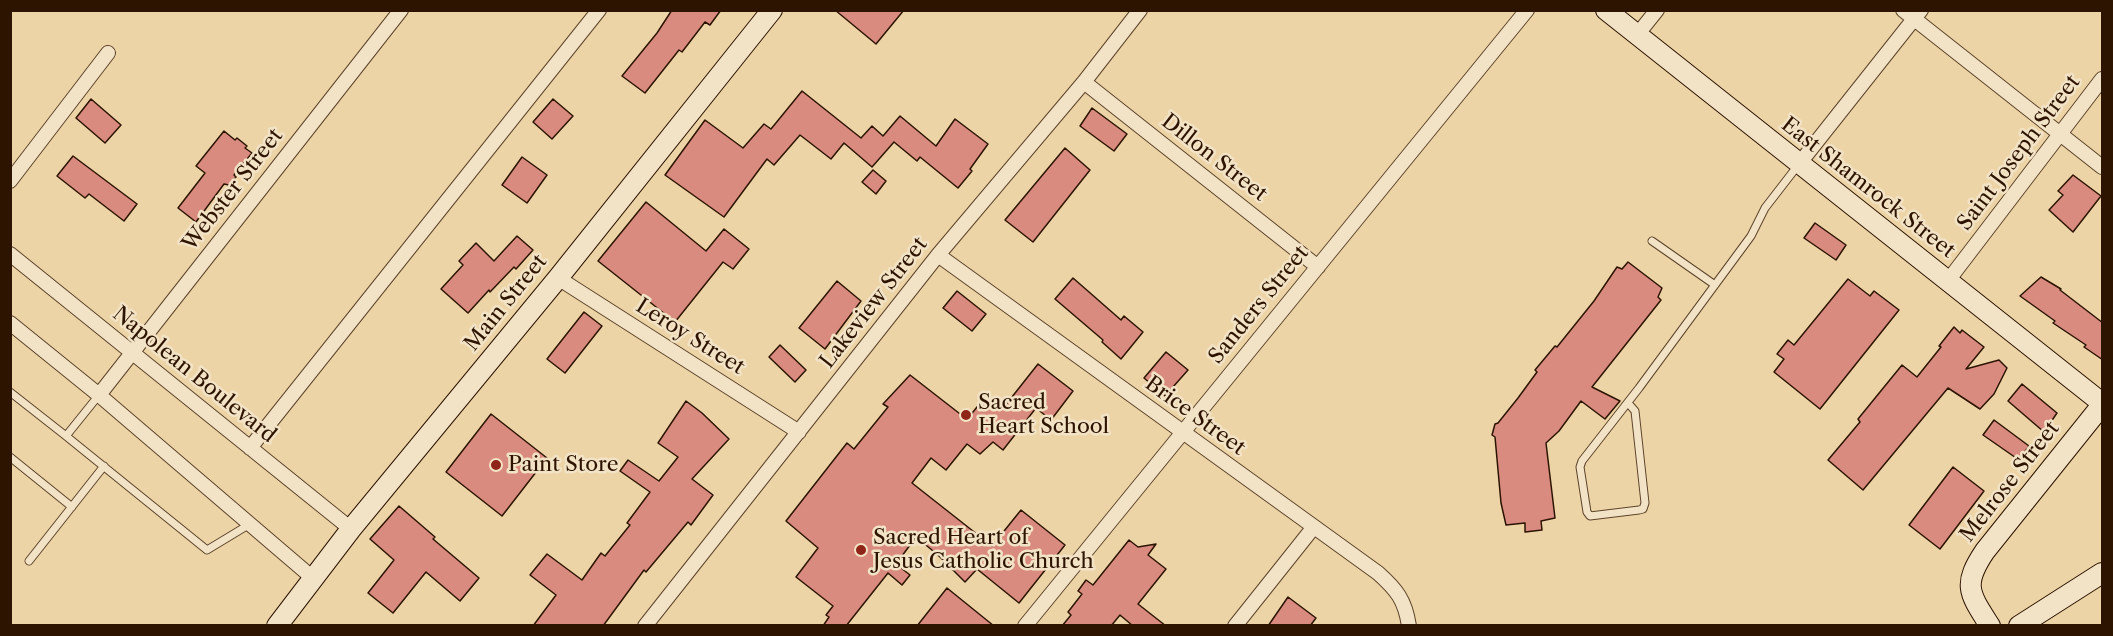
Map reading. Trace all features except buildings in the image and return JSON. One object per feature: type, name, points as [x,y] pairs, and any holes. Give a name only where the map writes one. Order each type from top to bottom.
[{"type":"main road","name":"Main Street","points":[[282,624],[351,529],[558,279],[772,10]]},
{"type":"main road","name":"East Shamrock Street","points":[[1606,10],[2103,404]]},
{"type":"main road","name":"Melrose Street","points":[[1990,626],[1972,597],[1970,585],[1974,567],[1985,550],[2103,404]]},
{"type":"main road","points":[[2019,626],[2103,573]]},
{"type":"street","name":"Webster Street","points":[[99,395],[401,10]]},
{"type":"street","points":[[250,448],[599,10]]},
{"type":"street","name":"Sanders Street","points":[[1025,626],[1527,10]]},
{"type":"street","points":[[1637,35],[1657,10]]},
{"type":"street","name":"Lakeview Street","points":[[645,626],[938,255],[1084,82],[1135,12]]},
{"type":"street","points":[[1798,164],[1913,13],[2103,167]]},
{"type":"street","points":[[10,181],[108,53]]},
{"type":"street","name":"Saint Joseph Street","points":[[1947,282],[2103,79]]},
{"type":"street","name":"Dillon Street","points":[[1084,82],[1318,267]]},
{"type":"street","name":"Napolean Boulevard","points":[[10,254],[351,529]]},
{"type":"street","name":"Brice Street","points":[[938,255],[1378,573],[1395,588],[1405,606],[1409,625]]},
{"type":"street","name":"Leroy Street","points":[[558,279],[799,432]]},
{"type":"street","points":[[10,323],[99,395],[314,579]]},
{"type":"street","points":[[1235,626],[1313,528]]},
{"type":"lane","points":[[1628,403],[1635,411],[1645,503],[1640,510],[1590,516],[1587,512],[1580,467],[1582,461],[1628,403],[1751,236],[1766,208],[1798,164]]},
{"type":"lane","points":[[1652,241],[1715,285]]},
{"type":"lane","points":[[10,392],[207,550],[250,524]]},
{"type":"lane","points":[[66,436],[99,395]]},
{"type":"lane","points":[[10,457],[72,507]]},
{"type":"lane","points":[[29,561],[104,466]]},
{"type":"place","name":"Sacred Heart School","points":[[966,415]]},
{"type":"place","name":"Paint Store","points":[[496,465]]},
{"type":"place","name":"Sacred Heart of Jesus Catholic Church","points":[[861,550]]}]
